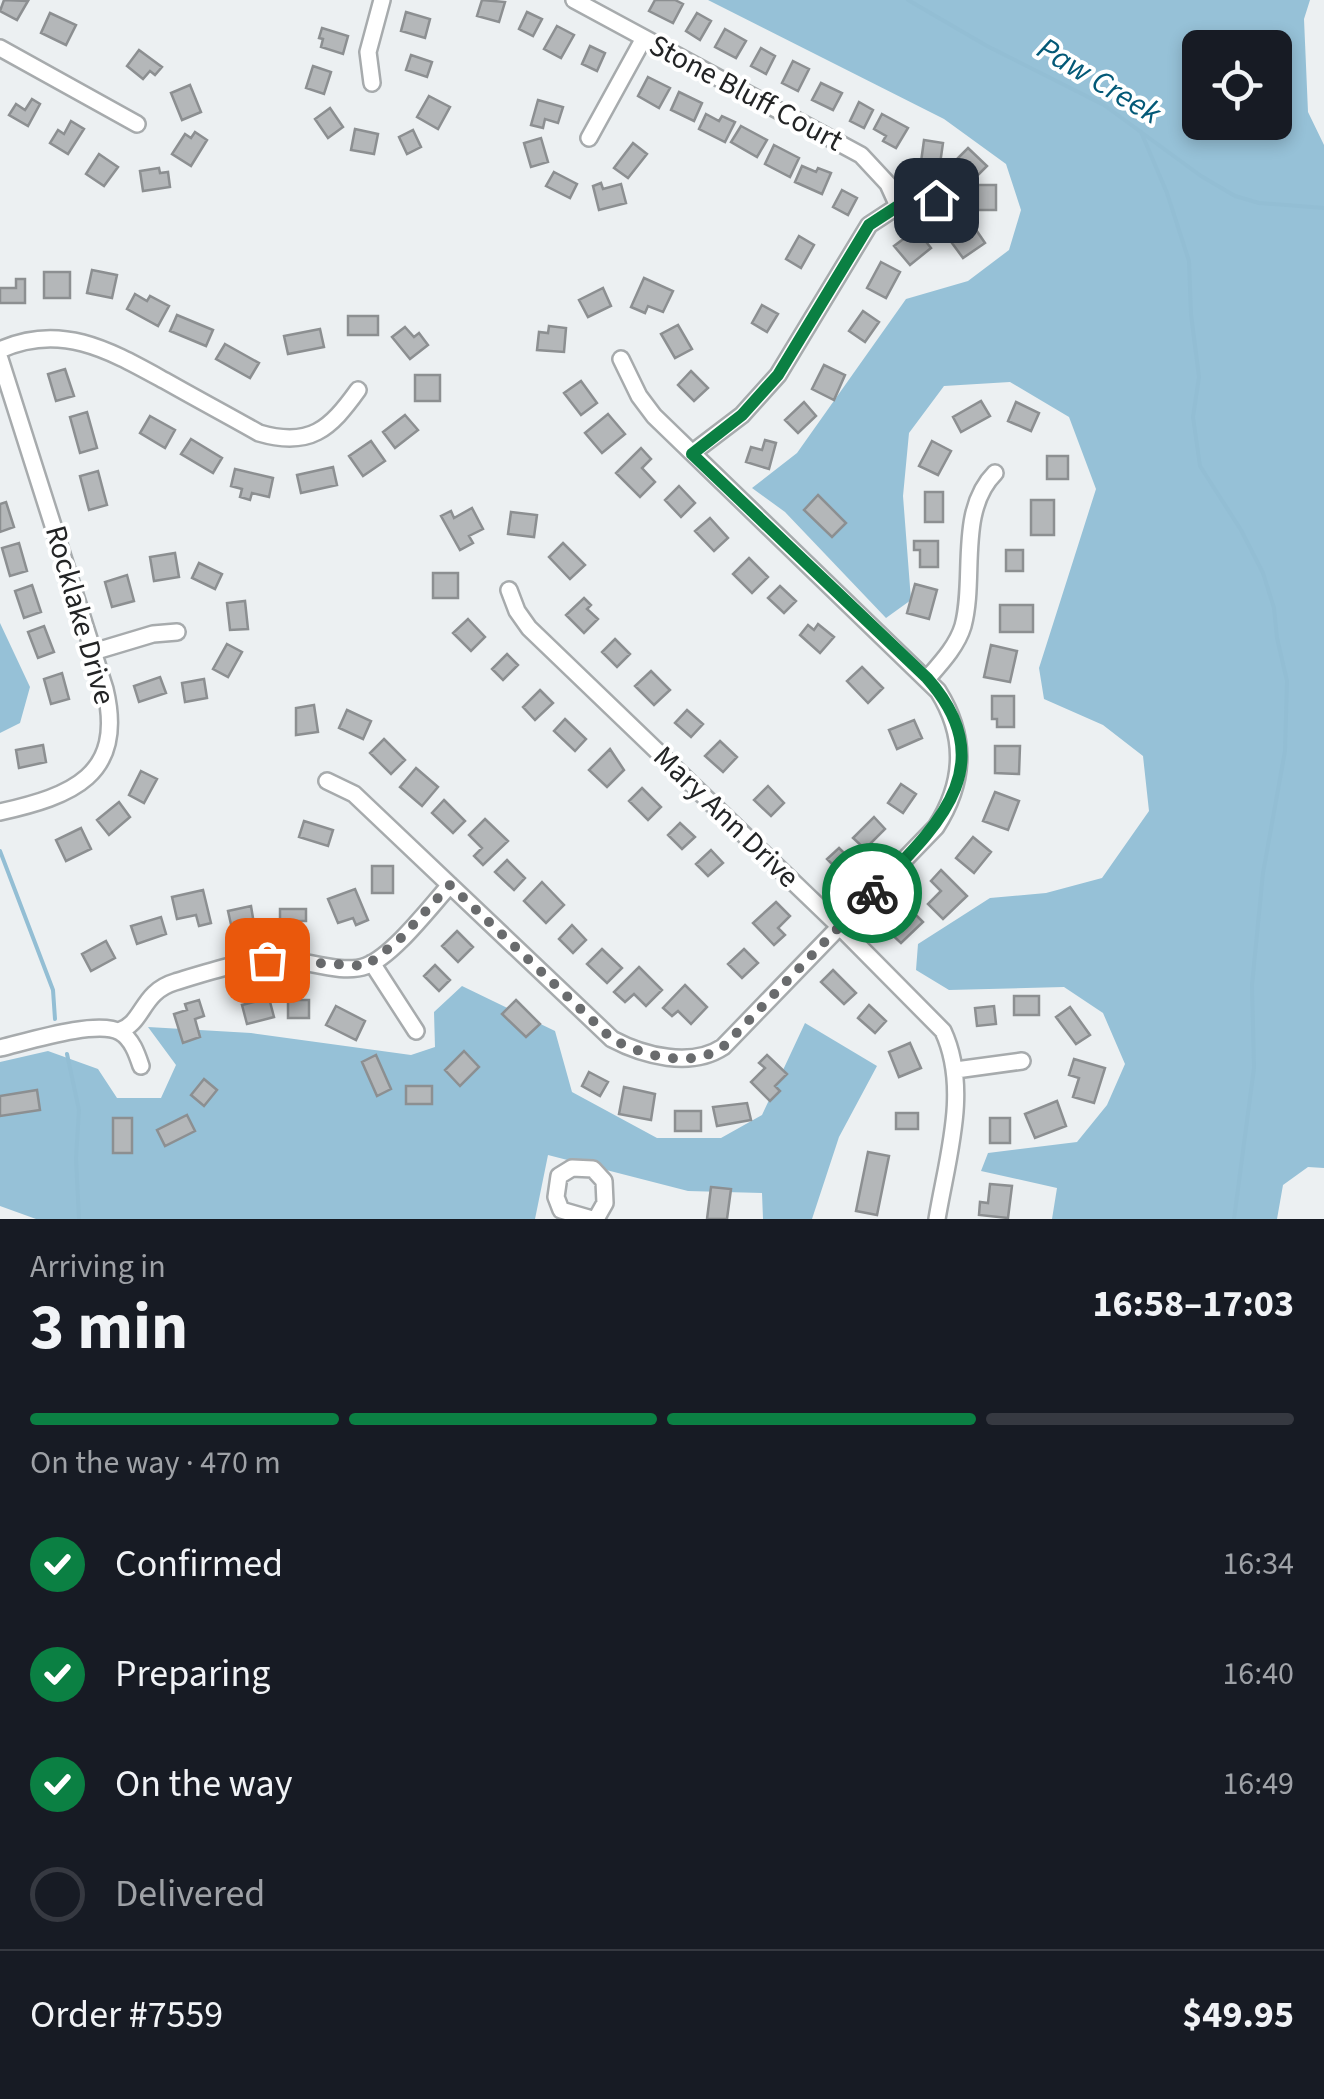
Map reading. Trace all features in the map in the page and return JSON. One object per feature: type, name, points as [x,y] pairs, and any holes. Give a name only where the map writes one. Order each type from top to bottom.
[{"type":"street","points":[[372,83],[368,52],[382,0]]},
{"type":"street","name":"Stone Bluff Court","points":[[574,0],[861,155],[888,184],[898,206]]},
{"type":"street","points":[[589,138],[644,38]]},
{"type":"street","points":[[0,48],[136,124]]},
{"type":"street","points":[[692,454],[742,415],[767,389],[869,225],[898,206],[936,200]]},
{"type":"street","points":[[0,350],[41,338],[95,344],[274,438],[301,438],[323,430],[337,419],[358,390]]},
{"type":"street","name":"Rocklake Drive","points":[[0,359],[110,716],[109,735],[88,777],[66,794],[0,812]]},
{"type":"street","points":[[328,781],[354,794],[612,1039],[627,1047],[675,1058],[698,1058],[723,1047],[936,827],[956,788],[960,765],[954,721],[938,691],[692,454],[639,396],[621,359]]},
{"type":"street","points":[[927,678],[944,660],[962,627],[976,506],[985,484],[996,473]]},
{"type":"street","name":"Mary Ann Drive","points":[[509,590],[529,628],[937,1022],[956,1070],[955,1108],[937,1219]]},
{"type":"street","points":[[93,652],[153,634],[177,632]]},
{"type":"street","points":[[0,1048],[89,1028],[128,1028],[156,989],[231,967],[267,960],[348,968],[372,964],[450,885]]},
{"type":"street","points":[[372,964],[416,1031]]},
{"type":"street","points":[[119,1031],[136,1048],[141,1066]]},
{"type":"street","points":[[956,1070],[1022,1060]]},
{"type":"shaded area","points":[[708,0],[1310,0],[1304,19],[1308,112],[1324,145],[1324,1168],[1308,1167],[1283,1185],[1277,1219],[1052,1219],[1057,1188],[981,1171],[988,1153],[1077,1142],[1107,1105],[1125,1064],[1103,1013],[1064,987],[949,990],[916,970],[918,944],[990,898],[1046,893],[1102,878],[1149,811],[1143,756],[1103,725],[1044,699],[1039,668],[1096,489],[1069,417],[1010,382],[944,386],[909,433],[903,496],[911,600],[886,618],[785,512],[752,488],[797,453],[906,299],[968,281],[1009,250],[1021,210],[1006,164],[944,119]]},
{"type":"shaded area","points":[[0,623],[30,687],[20,723],[0,733]]},
{"type":"shaded area","points":[[462,986],[555,1031],[572,1092],[657,1138],[721,1138],[762,1115],[805,1023],[877,1066],[839,1137],[812,1219],[763,1219],[762,1193],[688,1191],[548,1155],[535,1219],[36,1219],[0,1206],[0,1062],[48,1051],[98,1069],[117,1098],[161,1098],[176,1065],[148,1027],[251,1033],[411,1055],[435,1047],[434,1012]]},
{"type":"building","points":[[4,0],[28,1],[17,20],[0,11]]},
{"type":"building","points":[[482,0],[505,2],[499,22],[477,16]]},
{"type":"building","points":[[655,0],[683,4],[673,23],[649,11]]},
{"type":"building","points":[[406,12],[430,19],[425,38],[401,31]]},
{"type":"building","points":[[527,12],[542,19],[533,36],[519,29]]},
{"type":"building","points":[[50,13],[76,25],[66,45],[41,33]]},
{"type":"building","points":[[697,13],[711,21],[700,40],[686,31]]},
{"type":"building","points":[[557,26],[574,35],[561,58],[544,49]]},
{"type":"building","points":[[322,28],[348,36],[343,54],[321,47]]},
{"type":"building","points":[[725,29],[746,41],[736,58],[715,47]]},
{"type":"building","points":[[590,46],[605,53],[597,71],[582,64]]},
{"type":"building","points":[[761,48],[775,56],[766,74],[751,66]]},
{"type":"building","points":[[139,50],[162,67],[155,75],[150,71],[143,79],[127,66]]},
{"type":"building","points":[[411,55],[432,62],[427,77],[406,70]]},
{"type":"building","points":[[793,61],[809,69],[798,91],[782,83]]},
{"type":"building","points":[[313,66],[331,72],[324,94],[306,88]]},
{"type":"building","points":[[648,77],[670,88],[659,108],[638,96]]},
{"type":"building","points":[[821,83],[842,93],[833,110],[812,100]]},
{"type":"building","points":[[190,85],[201,112],[182,120],[171,93]]},
{"type":"building","points":[[679,92],[702,103],[694,121],[671,110]]},
{"type":"building","points":[[429,96],[450,107],[438,129],[417,117]]},
{"type":"building","points":[[32,99],[40,104],[28,126],[9,115],[16,104],[25,110]]},
{"type":"building","points":[[538,100],[563,107],[558,123],[545,119],[543,128],[531,125]]},
{"type":"building","points":[[859,102],[873,110],[864,128],[850,121]]},
{"type":"building","points":[[330,108],[343,127],[328,138],[315,119]]},
{"type":"building","points":[[706,114],[719,121],[722,116],[735,122],[725,142],[699,129]]},
{"type":"building","points":[[882,114],[908,128],[896,148],[883,141],[886,136],[874,129]]},
{"type":"building","points":[[71,121],[84,129],[68,154],[50,143],[58,130],[64,134]]},
{"type":"building","points":[[741,126],[767,140],[757,157],[731,142]]},
{"type":"building","points":[[355,129],[378,134],[374,154],[351,150]]},
{"type":"building","points":[[413,130],[421,147],[407,154],[399,137]]},
{"type":"building","points":[[195,132],[207,140],[191,166],[172,154],[185,134],[191,138]]},
{"type":"building","points":[[541,138],[548,162],[531,167],[524,143]]},
{"type":"building","points":[[924,140],[943,143],[940,164],[921,162]]},
{"type":"building","points":[[633,143],[647,154],[628,178],[614,168]]},
{"type":"building","points":[[774,145],[799,158],[790,177],[765,164]]},
{"type":"building","points":[[968,148],[987,166],[975,178],[956,160]]},
{"type":"building","points":[[99,154],[118,167],[104,186],[86,174]]},
{"type":"building","points":[[802,166],[831,173],[822,194],[795,182]]},
{"type":"building","points":[[159,168],[160,173],[168,172],[170,187],[143,191],[140,171]]},
{"type":"building","points":[[554,172],[577,184],[570,198],[546,186]]},
{"type":"building","points":[[601,183],[603,189],[621,184],[626,203],[599,210],[593,186]]},
{"type":"building","points":[[978,185],[996,185],[996,210],[978,210]]},
{"type":"building","points":[[842,190],[857,198],[848,215],[833,207]]},
{"type":"building","points":[[970,221],[985,243],[963,258],[952,243],[966,234],[961,227]]},
{"type":"building","points":[[910,234],[914,239],[920,234],[931,248],[910,265],[894,246]]},
{"type":"building","points":[[799,236],[814,245],[801,268],[786,259]]},
{"type":"building","points":[[881,262],[900,272],[886,298],[867,288]]},
{"type":"building","points":[[92,270],[117,275],[112,298],[87,293]]},
{"type":"building","points":[[44,272],[70,272],[70,298],[44,298]]},
{"type":"building","points":[[644,278],[673,291],[663,312],[648,306],[645,313],[631,307]]},
{"type":"building","points":[[16,279],[25,279],[25,303],[0,303],[0,288],[16,288]]},
{"type":"building","points":[[603,288],[611,306],[588,317],[579,300]]},
{"type":"building","points":[[135,294],[147,301],[150,296],[169,306],[158,326],[127,309]]},
{"type":"building","points":[[762,305],[778,314],[767,332],[752,323]]},
{"type":"building","points":[[863,311],[879,322],[865,342],[849,331]]},
{"type":"building","points":[[177,315],[213,330],[206,346],[170,331]]},
{"type":"building","points":[[348,316],[378,316],[378,335],[348,335]]},
{"type":"building","points":[[678,325],[692,349],[675,358],[661,334]]},
{"type":"building","points":[[549,326],[566,328],[564,352],[537,350],[539,332],[548,333]]},
{"type":"building","points":[[405,327],[414,337],[419,333],[428,345],[410,359],[392,337]]},
{"type":"building","points":[[320,329],[324,347],[288,354],[284,336]]},
{"type":"building","points":[[225,344],[259,363],[250,378],[216,359]]},
{"type":"building","points":[[824,365],[845,375],[834,400],[812,389]]},
{"type":"building","points":[[65,369],[74,396],[56,401],[48,374]]},
{"type":"building","points":[[691,371],[708,388],[694,401],[678,385]]},
{"type":"building","points":[[415,375],[440,375],[440,401],[415,401]]},
{"type":"building","points":[[581,381],[597,403],[581,415],[564,393]]},
{"type":"building","points":[[981,401],[990,416],[961,432],[953,417]]},
{"type":"building","points":[[804,402],[816,416],[798,433],[785,420]]},
{"type":"building","points":[[1016,402],[1039,413],[1031,431],[1008,421]]},
{"type":"building","points":[[87,412],[97,448],[80,453],[70,417]]},
{"type":"building","points":[[608,414],[625,434],[602,453],[585,433]]},
{"type":"building","points":[[405,415],[418,430],[395,448],[383,432]]},
{"type":"building","points":[[150,416],[175,430],[165,448],[140,433]]},
{"type":"building","points":[[191,439],[222,458],[213,473],[181,454]]},
{"type":"building","points":[[765,440],[776,443],[769,469],[746,462],[751,447],[762,450]]},
{"type":"building","points":[[371,441],[385,461],[363,476],[349,456]]},
{"type":"building","points":[[932,441],[951,451],[938,475],[919,466]]},
{"type":"building","points":[[641,448],[651,459],[642,468],[655,482],[640,497],[616,473]]},
{"type":"building","points":[[1047,456],[1068,456],[1068,479],[1047,479]]},
{"type":"building","points":[[333,467],[337,485],[301,493],[297,475]]},
{"type":"building","points":[[235,469],[273,478],[269,497],[252,493],[250,500],[240,497],[242,489],[231,486]]},
{"type":"building","points":[[98,471],[107,505],[89,510],[80,476]]},
{"type":"building","points":[[679,486],[695,503],[681,517],[665,500]]},
{"type":"building","points":[[925,492],[943,492],[943,522],[925,522]]},
{"type":"building","points":[[818,495],[846,523],[832,537],[804,510]]},
{"type":"building","points":[[1031,500],[1054,500],[1054,535],[1031,535]]},
{"type":"building","points":[[6,502],[14,527],[0,532],[0,504]]},
{"type":"building","points":[[472,508],[483,529],[469,536],[473,543],[460,550],[441,516],[451,511],[454,518]]},
{"type":"building","points":[[511,512],[537,515],[534,537],[508,534]]},
{"type":"building","points":[[710,518],[728,538],[714,551],[695,531]]},
{"type":"building","points":[[914,541],[938,541],[938,567],[920,567],[920,550],[914,550]]},
{"type":"building","points":[[19,543],[27,571],[10,576],[2,548]]},
{"type":"building","points":[[563,543],[585,565],[570,579],[549,557]]},
{"type":"building","points":[[1006,550],[1023,550],[1023,571],[1006,571]]},
{"type":"building","points":[[175,553],[179,577],[154,581],[150,557]]},
{"type":"building","points":[[749,558],[768,577],[752,593],[733,574]]},
{"type":"building","points":[[199,563],[222,574],[215,589],[192,578]]},
{"type":"building","points":[[433,573],[458,573],[458,598],[433,598]]},
{"type":"building","points":[[127,575],[134,601],[112,607],[105,582]]},
{"type":"building","points":[[915,584],[937,590],[929,619],[907,613]]},
{"type":"building","points":[[32,585],[41,612],[24,618],[15,591]]},
{"type":"building","points":[[780,586],[796,601],[784,613],[768,598]]},
{"type":"building","points":[[584,598],[591,605],[587,609],[598,619],[584,633],[566,615]]},
{"type":"building","points":[[245,601],[248,629],[230,630],[227,603]]},
{"type":"building","points":[[1000,605],[1033,605],[1033,632],[1000,632]]},
{"type":"building","points":[[468,619],[485,637],[471,651],[453,633]]},
{"type":"building","points":[[818,624],[834,637],[820,653],[800,635],[808,625],[814,630]]},
{"type":"building","points":[[44,626],[54,652],[38,658],[28,632]]},
{"type":"building","points":[[615,639],[630,654],[617,667],[602,652]]},
{"type":"building","points":[[227,644],[242,652],[228,677],[213,669]]},
{"type":"building","points":[[991,645],[1017,651],[1010,682],[984,677]]},
{"type":"building","points":[[507,654],[518,665],[503,680],[492,669]]},
{"type":"building","points":[[862,667],[883,688],[868,703],[847,681]]},
{"type":"building","points":[[651,671],[670,690],[654,705],[635,686]]},
{"type":"building","points":[[62,673],[69,699],[51,704],[44,679]]},
{"type":"building","points":[[160,677],[166,693],[139,702],[134,686]]},
{"type":"building","points":[[204,679],[207,698],[185,702],[182,683]]},
{"type":"building","points":[[540,690],[553,703],[535,720],[523,707]]},
{"type":"building","points":[[992,696],[1014,696],[1014,727],[997,727],[997,719],[992,719]]},
{"type":"building","points":[[314,705],[318,732],[296,735],[296,708]]},
{"type":"building","points":[[347,710],[371,721],[363,739],[339,728]]},
{"type":"building","points":[[687,710],[703,724],[691,737],[675,723]]},
{"type":"building","points":[[565,719],[586,739],[575,751],[554,731]]},
{"type":"building","points":[[914,720],[922,738],[897,749],[889,730]]},
{"type":"building","points":[[384,739],[405,760],[391,774],[370,753]]},
{"type":"building","points":[[720,741],[737,757],[723,772],[705,756]]},
{"type":"building","points":[[43,745],[46,762],[19,768],[16,750]]},
{"type":"building","points":[[995,746],[1020,746],[1019,774],[995,773]]},
{"type":"building","points":[[610,749],[624,770],[607,787],[589,770]]},
{"type":"building","points":[[416,768],[438,787],[422,806],[400,787]]},
{"type":"building","points":[[141,771],[157,779],[144,803],[129,795]]},
{"type":"building","points":[[901,784],[916,794],[903,813],[888,803]]},
{"type":"building","points":[[768,786],[784,803],[771,816],[754,800]]},
{"type":"building","points":[[642,788],[661,807],[648,820],[629,801]]},
{"type":"building","points":[[995,792],[1019,801],[1008,830],[983,821]]},
{"type":"building","points":[[444,800],[465,821],[453,833],[432,813]]},
{"type":"building","points":[[119,802],[130,817],[109,835],[97,820]]},
{"type":"building","points":[[874,817],[885,829],[865,849],[853,838]]},
{"type":"building","points":[[485,819],[508,841],[483,865],[474,856],[482,848],[469,835]]},
{"type":"building","points":[[304,821],[333,830],[328,846],[299,837]]},
{"type":"building","points":[[680,823],[695,837],[682,849],[668,835]]},
{"type":"building","points":[[81,828],[91,849],[66,861],[56,840]]},
{"type":"building","points":[[973,837],[991,852],[974,873],[956,858]]},
{"type":"building","points":[[839,848],[854,863],[842,874],[827,859]]},
{"type":"building","points":[[711,850],[723,863],[708,876],[696,864]]},
{"type":"building","points":[[507,860],[525,878],[514,890],[495,872]]},
{"type":"building","points":[[372,866],[393,866],[393,893],[372,893]]},
{"type":"building","points":[[941,870],[967,896],[943,919],[928,904],[941,891],[931,881]]},
{"type":"building","points":[[542,882],[564,905],[546,923],[524,901]]},
{"type":"building","points":[[355,889],[368,920],[356,925],[353,918],[338,923],[328,899]]},
{"type":"building","points":[[203,890],[211,923],[199,926],[196,915],[177,919],[172,897]]},
{"type":"building","points":[[776,902],[790,916],[778,928],[785,935],[774,945],[753,923]]},
{"type":"building","points":[[251,906],[254,924],[232,929],[228,911]]},
{"type":"building","points":[[280,909],[306,909],[306,921],[280,921]]},
{"type":"building","points":[[910,909],[923,922],[901,943],[888,931]]},
{"type":"building","points":[[161,917],[166,934],[137,944],[131,926]]},
{"type":"building","points":[[572,925],[586,940],[573,953],[559,939]]},
{"type":"building","points":[[457,931],[473,947],[458,962],[442,946]]},
{"type":"building","points":[[106,941],[115,958],[91,971],[82,954]]},
{"type":"building","points":[[602,949],[622,968],[607,983],[587,964]]},
{"type":"building","points":[[744,949],[758,963],[742,978],[728,964]]},
{"type":"building","points":[[435,965],[450,980],[439,991],[424,976]]},
{"type":"building","points":[[639,967],[662,990],[646,1006],[634,994],[625,1002],[614,992]]},
{"type":"building","points":[[833,970],[856,993],[844,1004],[821,982]]},
{"type":"building","points":[[685,985],[707,1007],[691,1024],[678,1011],[672,1016],[663,1008]]},
{"type":"building","points":[[1014,996],[1039,996],[1039,1015],[1014,1015]]},
{"type":"building","points":[[269,998],[274,1017],[247,1024],[242,1005]]},
{"type":"building","points":[[199,1000],[204,1016],[195,1019],[200,1037],[183,1043],[174,1014],[187,1010],[185,1004]]},
{"type":"building","points":[[288,1000],[309,1000],[309,1018],[288,1018]]},
{"type":"building","points":[[516,1000],[540,1024],[526,1037],[502,1014]]},
{"type":"building","points":[[869,1005],[886,1021],[875,1033],[858,1018]]},
{"type":"building","points":[[336,1006],[365,1021],[356,1040],[326,1025]]},
{"type":"building","points":[[994,1006],[996,1024],[977,1026],[975,1008]]},
{"type":"building","points":[[1070,1007],[1090,1035],[1076,1044],[1056,1017]]},
{"type":"building","points":[[910,1043],[921,1068],[899,1077],[889,1052]]},
{"type":"building","points":[[464,1051],[479,1067],[460,1086],[445,1070]]},
{"type":"building","points":[[376,1055],[391,1089],[377,1096],[362,1062]]},
{"type":"building","points":[[767,1055],[787,1074],[775,1086],[780,1091],[770,1101],[751,1082],[765,1068],[759,1063]]},
{"type":"building","points":[[1074,1059],[1105,1068],[1094,1103],[1073,1097],[1079,1078],[1069,1075]]},
{"type":"building","points":[[589,1072],[608,1082],[600,1096],[582,1086]]},
{"type":"building","points":[[204,1079],[217,1090],[204,1106],[191,1095]]},
{"type":"building","points":[[406,1086],[432,1086],[432,1104],[406,1104]]},
{"type":"building","points":[[624,1087],[655,1094],[651,1120],[619,1114]]},
{"type":"building","points":[[37,1090],[40,1110],[0,1116],[0,1096]]},
{"type":"building","points":[[1057,1101],[1066,1126],[1035,1138],[1025,1114]]},
{"type":"building","points":[[747,1103],[751,1120],[717,1126],[713,1107]]},
{"type":"building","points":[[675,1111],[701,1111],[701,1131],[675,1131]]},
{"type":"building","points":[[896,1113],[918,1113],[918,1129],[896,1129]]},
{"type":"building","points":[[187,1115],[195,1131],[165,1146],[157,1130]]},
{"type":"building","points":[[113,1118],[132,1118],[132,1153],[113,1153]]},
{"type":"building","points":[[990,1118],[1010,1118],[1010,1143],[990,1143]]},
{"type":"building","points":[[868,1152],[889,1156],[877,1215],[856,1211]]},
{"type":"building","points":[[990,1184],[1012,1186],[1008,1218],[979,1215],[980,1202],[988,1203]]},
{"type":"building","points":[[711,1187],[731,1189],[727,1219],[707,1219]]},
{"type":"waterway","name":"Paw Creek","points":[[908,0],[987,46],[1104,105],[1235,196],[1259,203],[1324,208]]},
{"type":"waterway","points":[[1141,132],[1167,193],[1189,261],[1199,377],[1193,417],[1200,466],[1263,573],[1274,608],[1287,681],[1285,751],[1263,873],[1252,985],[1254,1068],[1234,1219]]},
{"type":"waterway","points":[[0,851],[53,990],[55,1019]]},
{"type":"waterway","points":[[67,1054],[79,1110],[79,1219]]},
{"type":"way so far","points":[[267,960],[348,968],[366,966],[398,941],[450,885],[612,1039],[644,1052],[698,1058],[723,1047],[872,893]]},
{"type":"route","points":[[872,893],[936,827],[949,807],[960,765],[954,721],[927,678],[692,454],[742,415],[778,375],[869,225],[898,206],[936,200]]}]
